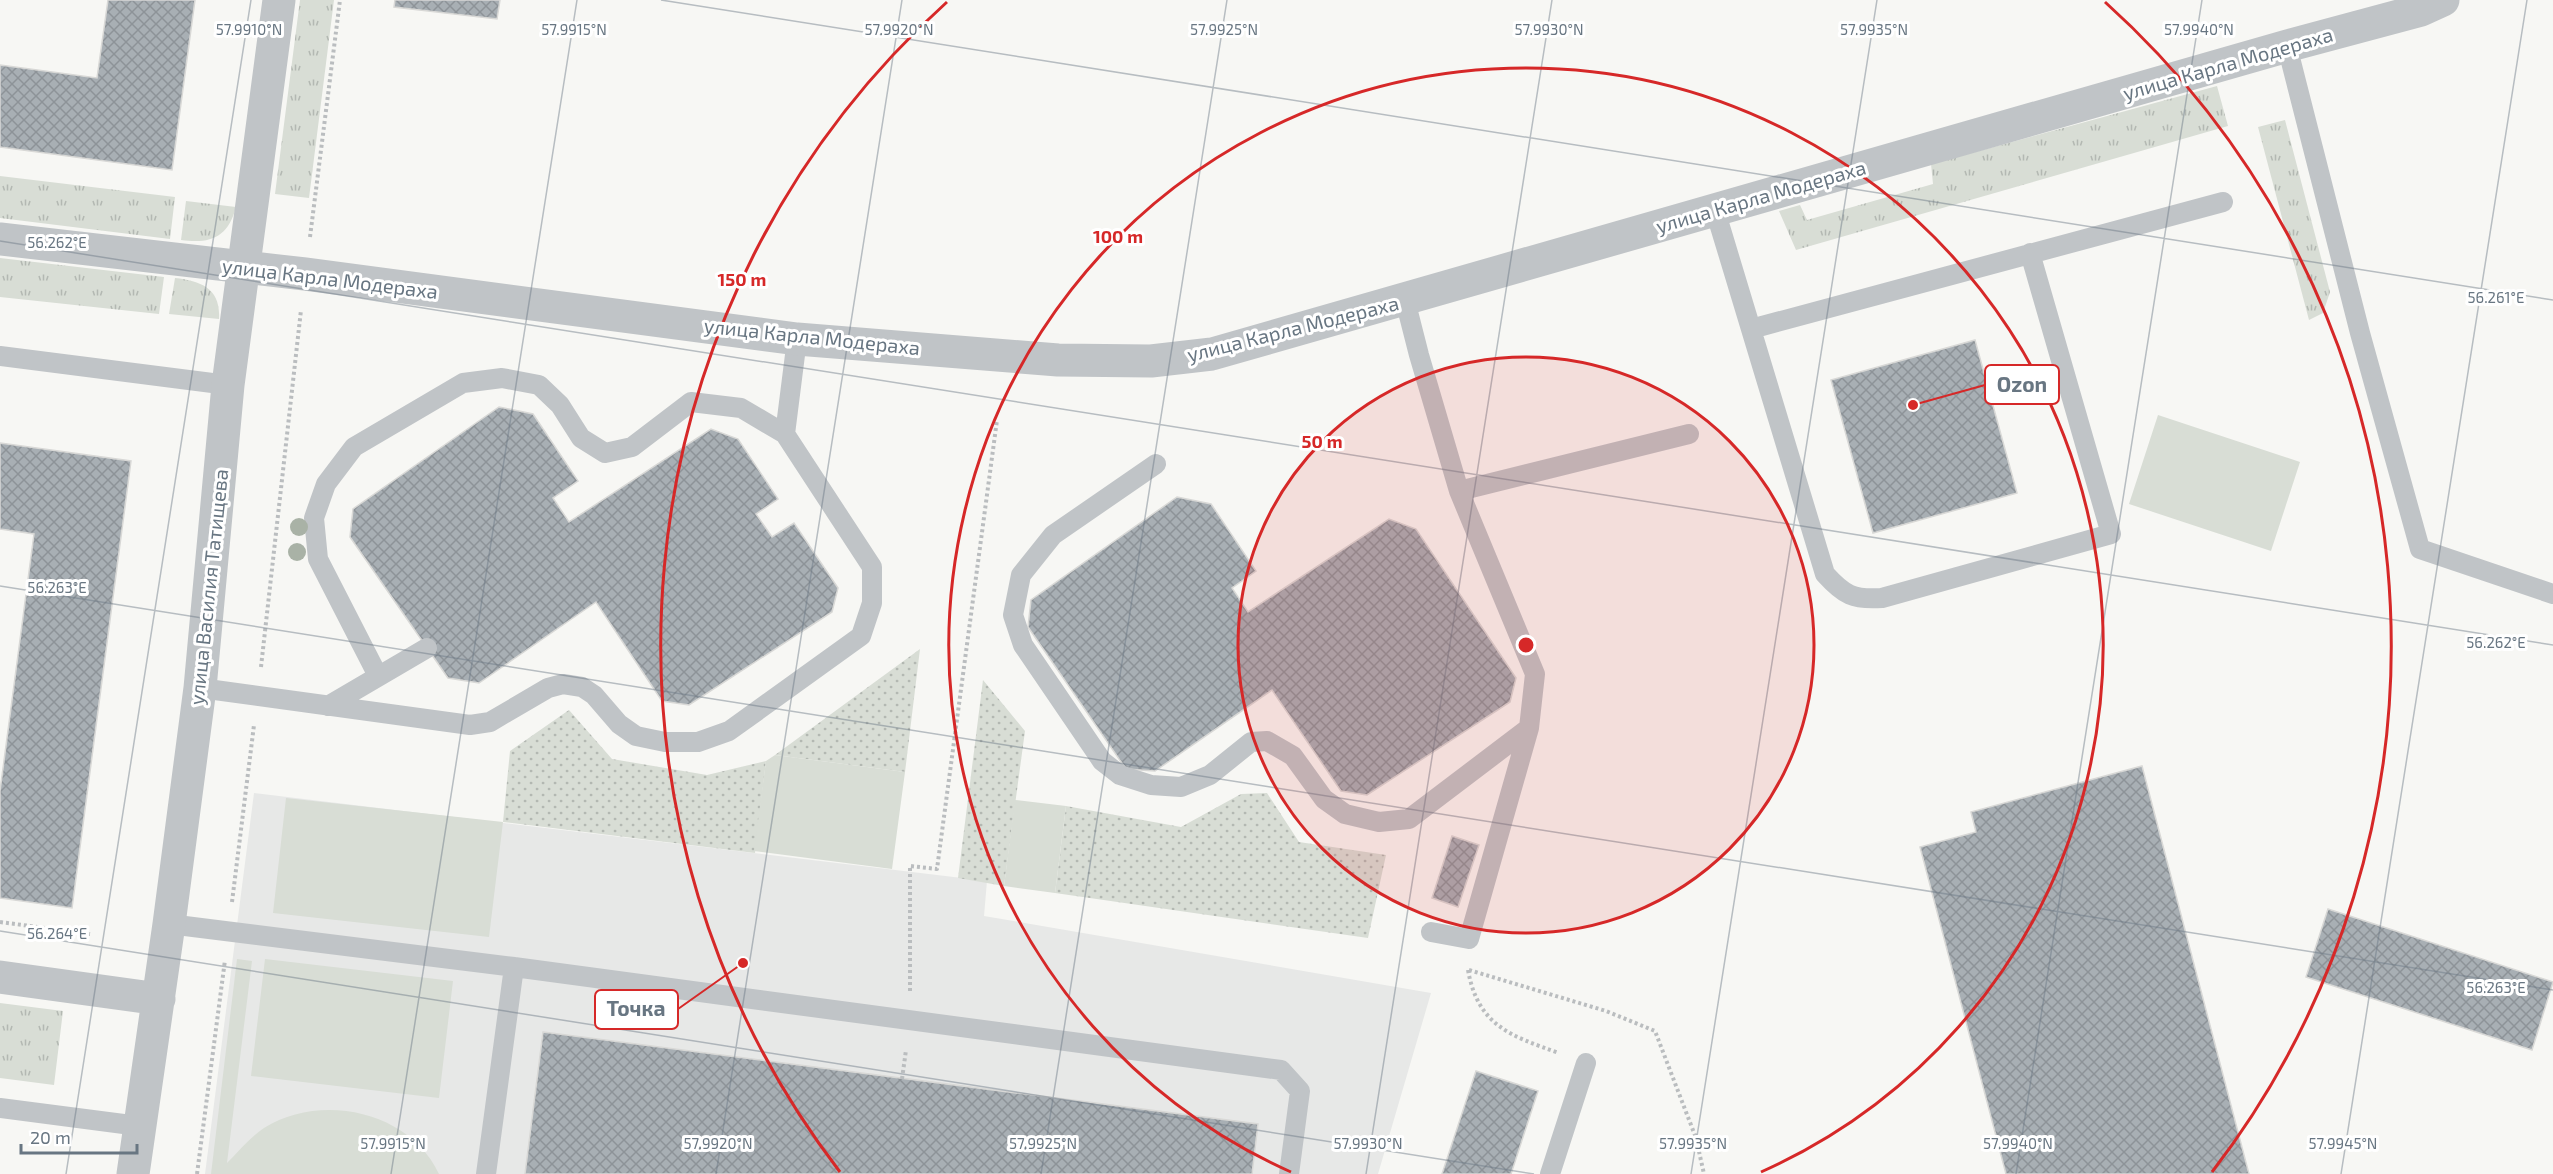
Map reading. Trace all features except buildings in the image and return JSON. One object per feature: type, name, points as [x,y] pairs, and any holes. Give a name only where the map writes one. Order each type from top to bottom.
[{"type":"street","name":"улица Василия Татищева","points":[[133,1174],[170,924],[200,688],[228,385],[279,0]]},
{"type":"street","name":"улица Карла Модераха","points":[[0,239],[305,274],[796,339],[1058,360],[1150,361],[1212,354],[2421,10],[2443,0]]},
{"type":"street","points":[[0,977],[159,999]]},
{"type":"lane","points":[[2288,46],[2360,333],[2420,549],[2553,594]]},
{"type":"lane","points":[[1751,329],[2223,202]]},
{"type":"lane","points":[[1715,210],[1825,574],[1842,592],[1861,599],[1881,598],[2111,534],[2030,254]]},
{"type":"lane","points":[[1405,300],[1459,491],[1534,675],[1529,728],[1469,939],[1431,932]]},
{"type":"lane","points":[[785,434],[796,339]]},
{"type":"lane","points":[[0,356],[228,385]]},
{"type":"lane","points":[[200,688],[470,725],[490,722],[548,688],[563,684],[582,687],[594,695],[619,724],[636,736],[665,741],[698,742],[729,731],[861,636],[872,603],[872,567],[785,434],[741,408],[691,402],[632,447],[605,453],[581,438],[560,405],[539,385],[502,378],[463,382],[354,447],[326,484],[314,518],[318,559],[378,676]]},
{"type":"lane","points":[[1459,491],[1689,434]]},
{"type":"lane","points":[[1156,464],[1053,535],[1021,574],[1014,615],[1023,645],[1102,761],[1120,775],[1151,785],[1181,787],[1210,775],[1251,742],[1267,741],[1293,756],[1324,799],[1345,814],[1379,822],[1409,819],[1529,728]]},
{"type":"lane","points":[[327,706],[427,648]]},
{"type":"lane","points":[[170,924],[514,967],[1281,1070],[1300,1091],[1289,1174]]},
{"type":"lane","points":[[486,1174],[514,967]]},
{"type":"lane","points":[[1550,1174],[1586,1063]]},
{"type":"lane","points":[[0,1108],[140,1126]]},
{"type":"path","points":[[198,1174],[258,696],[305,274],[340,0]]},
{"type":"path","points":[[902,1079],[910,1020],[910,866],[938,869],[997,420]]},
{"type":"path","points":[[0,922],[90,934]]},
{"type":"path","points":[[1469,939],[1468,970],[1476,998],[1483,1011],[1498,1027],[1517,1038],[1586,1063]]},
{"type":"path","points":[[1468,970],[1606,1011],[1655,1030],[1696,1138],[1704,1174]]},
{"type":"shaded area","points":[[254,793],[987,881],[984,916],[1431,993],[1378,1174],[205,1174]]},
{"type":"green space","points":[[300,0],[334,0],[309,198],[275,194]]},
{"type":"green space","points":[[2217,86],[2228,126],[1796,250],[1779,211],[1800,205],[1807,220],[1933,184],[1931,164]]},
{"type":"green space","points":[[2285,120],[2330,292],[2323,313],[2309,320],[2258,127]]},
{"type":"green space","points":[[0,176],[175,197],[170,239],[0,218]]},
{"type":"green space","points":[[186,201],[236,207],[228,226],[216,237],[201,241],[181,240]]},
{"type":"green space","points":[[0,258],[164,277],[159,314],[0,297]]},
{"type":"green space","points":[[175,278],[194,281],[208,288],[217,300],[219,319],[169,314]]},
{"type":"green space","points":[[2158,415],[2300,462],[2271,551],[2129,504]]},
{"type":"green space","points":[[920,649],[905,772],[775,755]]},
{"type":"green space","points":[[983,680],[1025,731],[1004,886],[958,878]]},
{"type":"green space","points":[[569,710],[612,759],[707,775],[766,761],[755,853],[503,822],[510,751]]},
{"type":"green space","points":[[775,755],[905,772],[892,869],[754,851],[766,761]]},
{"type":"green space","points":[[1267,793],[1299,842],[1386,855],[1368,938],[1055,893],[1066,806],[1181,827],[1241,794]]},
{"type":"green space","points":[[286,798],[503,822],[489,937],[273,913]]},
{"type":"green space","points":[[1015,800],[1066,806],[1055,893],[1004,886]]},
{"type":"green space","points":[[237,959],[252,961],[227,1163],[264,1128],[287,1117],[311,1111],[337,1110],[362,1114],[386,1122],[407,1135],[425,1152],[439,1174],[211,1174]]},
{"type":"green space","points":[[265,959],[453,981],[439,1098],[251,1076]]},
{"type":"green space","points":[[0,1003],[63,1011],[54,1085],[0,1078]]},
{"type":"place","name":"Ozon","points":[[1913,405]]},
{"type":"place","name":"Точка","points":[[743,963]]}]
